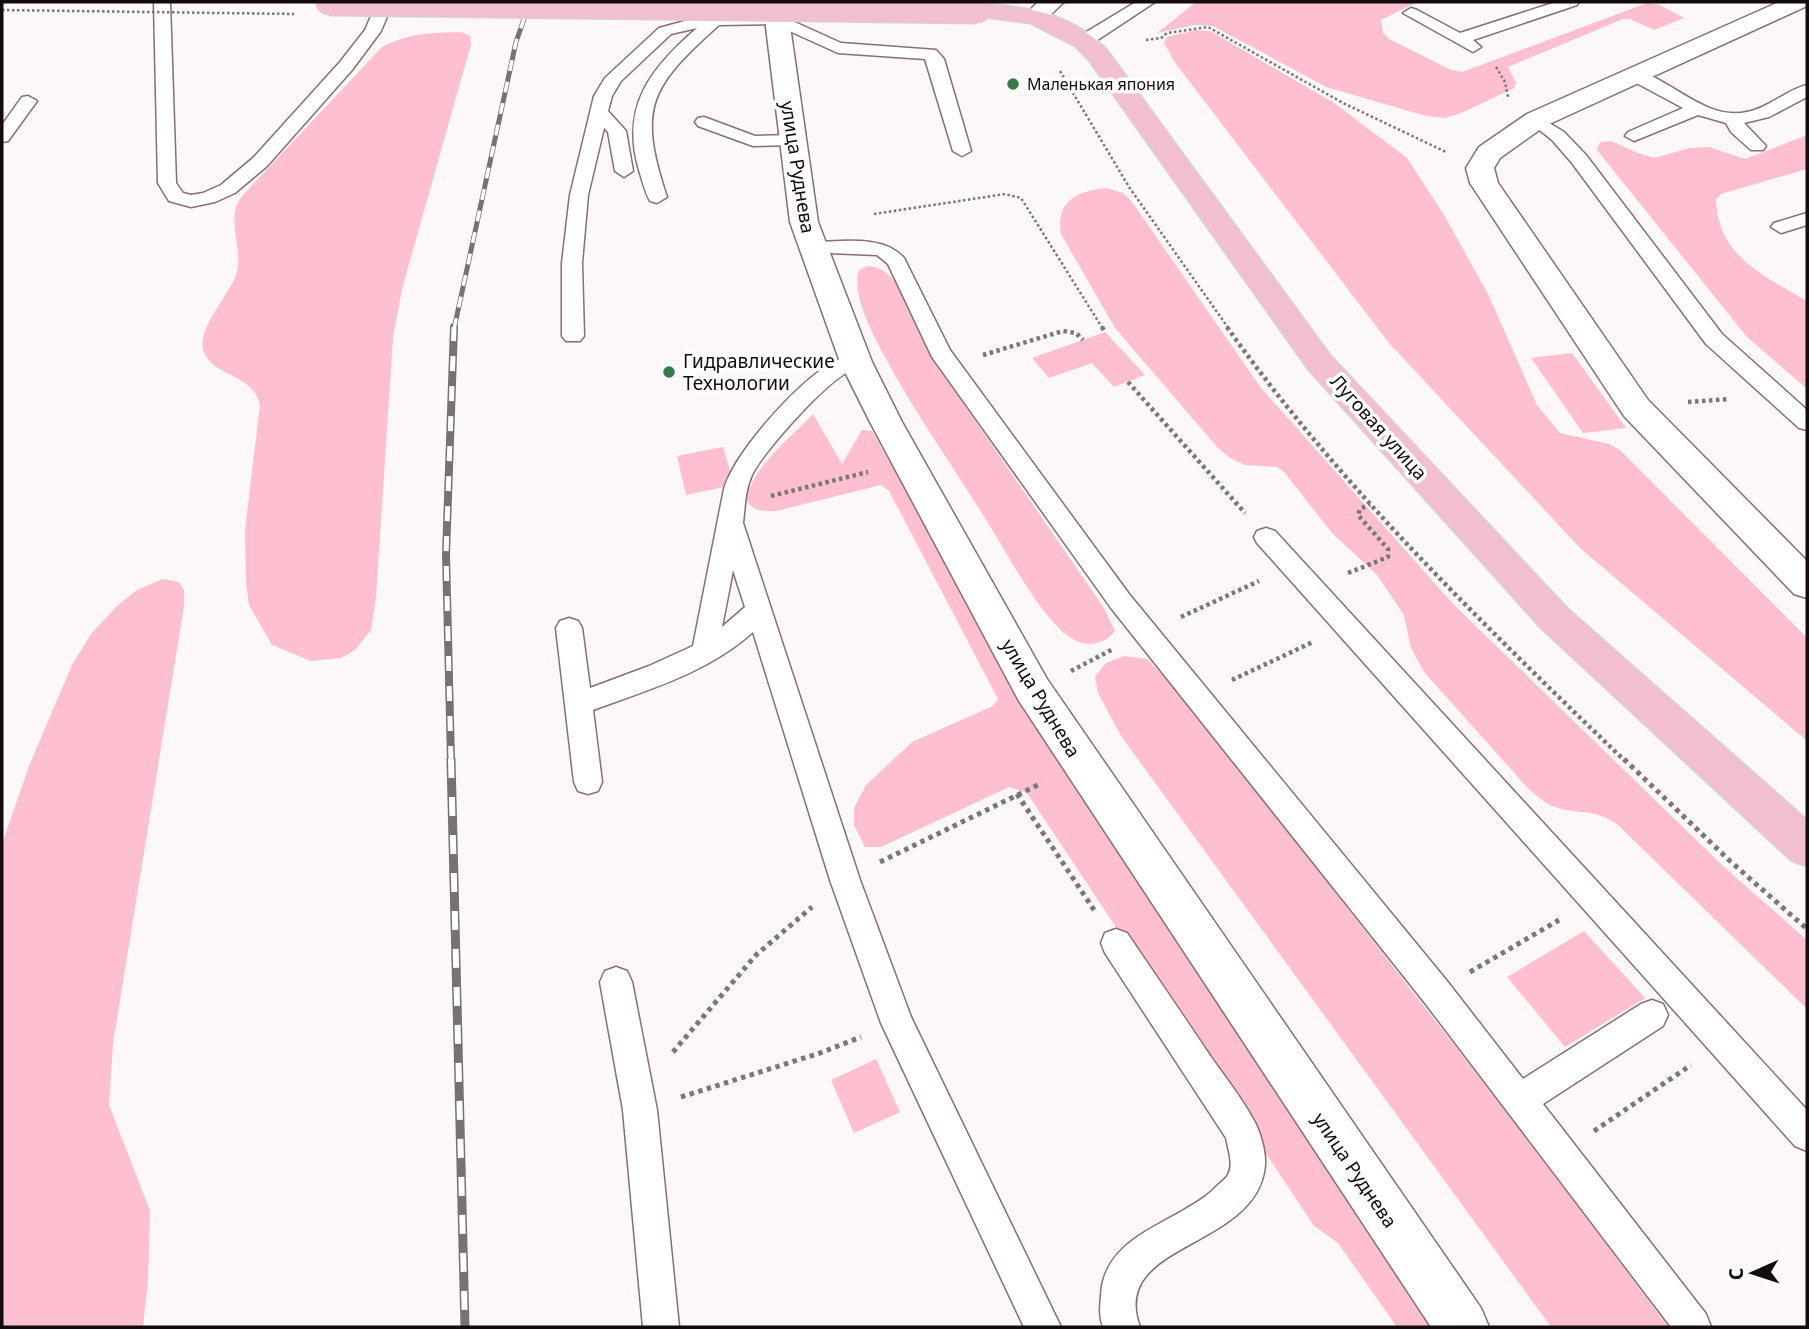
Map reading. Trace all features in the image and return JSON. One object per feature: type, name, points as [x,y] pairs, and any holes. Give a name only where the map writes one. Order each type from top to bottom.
[{"type":"main road","name":"Луговая улица","points":[[329,2],[1044,9],[1097,54],[1319,362],[1554,618],[1807,847]]},
{"type":"street","points":[[1798,2],[1536,120],[1489,153],[1480,168],[1484,183],[1636,408],[1807,584]]},
{"type":"street","name":"улица Руднева","points":[[782,11],[793,140],[804,222],[811,248],[856,362],[886,422],[1033,690],[1462,1327]]},
{"type":"lane","points":[[162,2],[167,183],[176,197],[191,201],[208,198],[229,189],[260,162],[346,66],[373,31],[385,2]]},
{"type":"lane","points":[[1084,41],[1147,2]]},
{"type":"lane","points":[[1459,39],[1571,2]]},
{"type":"lane","points":[[573,336],[572,263],[579,195],[603,96],[614,78],[665,31],[683,24],[782,11],[838,48],[934,56],[962,151]]},
{"type":"lane","points":[[1411,13],[1477,50]]},
{"type":"lane","points":[[657,197],[642,148],[642,128],[648,93],[661,72],[715,20]]},
{"type":"lane","points":[[1635,75],[1698,108],[1734,119],[1756,115],[1807,90]]},
{"type":"lane","points":[[2,137],[28,101]]},
{"type":"lane","points":[[1634,136],[1698,108]]},
{"type":"lane","points":[[599,111],[617,131],[624,172]]},
{"type":"lane","points":[[1734,119],[1737,128],[1757,146]]},
{"type":"lane","points":[[1536,120],[1558,136],[1579,159],[1714,339],[1807,422]]},
{"type":"lane","points":[[705,122],[753,141],[793,140]]},
{"type":"lane","points":[[1781,227],[1807,219]]},
{"type":"lane","points":[[811,248],[881,249],[897,262],[940,352],[1144,633],[1436,992],[1693,1327]]},
{"type":"lane","points":[[705,650],[742,472],[761,444],[825,379],[840,368],[856,362]]},
{"type":"lane","points":[[732,514],[759,609],[845,880],[897,1023],[1042,1327]]},
{"type":"lane","points":[[1266,537],[1597,899],[1807,1134]]},
{"type":"lane","points":[[577,704],[649,677],[705,650],[736,632],[759,609]]},
{"type":"lane","points":[[569,628],[588,782]]},
{"type":"lane","points":[[1116,943],[1242,1132],[1248,1164],[1242,1186],[1214,1212],[1136,1257],[1119,1284],[1118,1320],[1122,1327]]},
{"type":"lane","points":[[616,982],[640,1110],[661,1327]]},
{"type":"lane","points":[[1520,1100],[1653,1015]]},
{"type":"path","points":[[1167,33],[1208,27],[1343,103],[1480,168]]},
{"type":"path","points":[[1477,50],[1498,69],[1505,82],[1506,95],[1536,120]]},
{"type":"path","points":[[873,214],[1005,194],[1016,195],[1021,198],[1105,332]]},
{"type":"path","points":[[1021,344],[1063,331],[1076,333],[1083,340]]},
{"type":"path","points":[[1128,382],[1266,537]]},
{"type":"path","points":[[1683,403],[1734,398]]},
{"type":"path","points":[[732,514],[875,471]]},
{"type":"path","points":[[1346,573],[1388,557],[1388,549],[1358,515],[1360,509],[1370,504]]},
{"type":"path","points":[[1220,599],[1261,580]]},
{"type":"path","points":[[1229,681],[1347,627]]},
{"type":"path","points":[[1033,690],[1144,633]]},
{"type":"path","points":[[640,1110],[663,1062],[756,955],[845,880],[1081,765]]},
{"type":"path","points":[[1017,794],[1116,943]]},
{"type":"path","points":[[1436,992],[1565,917]]},
{"type":"path","points":[[640,1110],[820,1053]]},
{"type":"path","points":[[1562,1154],[1696,1061]]},
{"type":"shaded area","points":[[1196,2],[1417,2],[1381,20],[1383,33],[1389,39],[1451,70],[1462,72],[1647,3],[1658,4],[1684,18],[1654,30],[1630,19],[1623,19],[1508,67],[1516,83],[1514,88],[1459,114],[1444,118],[1426,116],[1326,87],[1213,26],[1194,25],[1157,33]]},
{"type":"shaded area","points":[[1196,30],[1210,31],[1334,103],[1407,158],[1444,215],[1488,294],[1537,405],[1560,433],[1609,444],[1620,450],[1807,638],[1807,741],[1581,549],[1389,343],[1176,64],[1164,43],[1167,37]]},
{"type":"shaded area","points":[[461,32],[470,36],[471,44],[402,289],[393,337],[376,597],[371,630],[355,650],[341,658],[311,661],[272,645],[249,605],[245,530],[260,405],[249,386],[209,360],[204,352],[204,334],[236,275],[238,255],[235,215],[242,196],[381,48],[410,37]]},
{"type":"shaded area","points":[[1807,135],[1807,169],[1721,194],[1716,199],[1718,219],[1734,250],[1760,273],[1807,301],[1807,389],[1747,337],[1597,150],[1600,142],[1611,141],[1654,158],[1690,148],[1709,147],[1745,159]]},
{"type":"shaded area","points":[[1107,188],[1123,193],[1132,202],[1261,388],[1454,605],[1723,866],[1807,940],[1807,1009],[1618,825],[1602,816],[1553,806],[1525,785],[1424,672],[1411,648],[1404,615],[1377,575],[1332,533],[1284,472],[1277,467],[1245,465],[1230,458],[1217,447],[1115,328],[1061,234],[1060,223],[1065,206],[1070,200],[1086,192]]},
{"type":"shaded area","points":[[868,266],[883,271],[895,282],[928,352],[1104,608],[1115,631],[1106,639],[1090,644],[1073,639],[1049,618],[1026,586],[914,407],[874,336],[864,312],[858,286],[859,270]]},
{"type":"shaded area","points":[[1105,332],[1145,375],[1114,387],[1092,363],[1049,378],[1032,358]]},
{"type":"shaded area","points":[[1572,353],[1626,428],[1583,433],[1531,358]]},
{"type":"shaded area","points":[[813,414],[842,464],[862,430],[872,431],[1033,715],[1439,1327],[1397,1327],[1338,1243],[1314,1226],[1027,793],[1009,787],[881,847],[865,847],[854,825],[854,808],[866,785],[912,742],[993,706],[998,699],[889,491],[881,485],[776,511],[756,509],[746,500],[756,475],[764,464]]},
{"type":"shaded area","points":[[723,447],[734,485],[686,495],[677,456]]},
{"type":"shaded area","points":[[162,579],[179,582],[184,590],[184,606],[113,1043],[109,1105],[150,1211],[143,1327],[2,1327],[2,844],[29,766],[72,665],[91,634],[117,606],[137,590]]},
{"type":"shaded area","points":[[1124,656],[1147,659],[1176,689],[1530,1142],[1668,1327],[1551,1327],[1121,736],[1098,693],[1095,677],[1106,663]]},
{"type":"shaded area","points":[[1584,931],[1645,998],[1565,1047],[1507,977]]},
{"type":"shaded area","points":[[876,1059],[900,1112],[854,1133],[831,1080]]},
{"type":"railway","points":[[454,329],[516,42],[530,2]]},
{"type":"railway","points":[[451,761],[446,554],[454,327]]},
{"type":"railway","points":[[451,759],[465,1327]]},
{"type":"place","name":"Маленькая япония","points":[[1013,84]]},
{"type":"place","name":"Гидравлические Технологии","points":[[669,372]]}]
